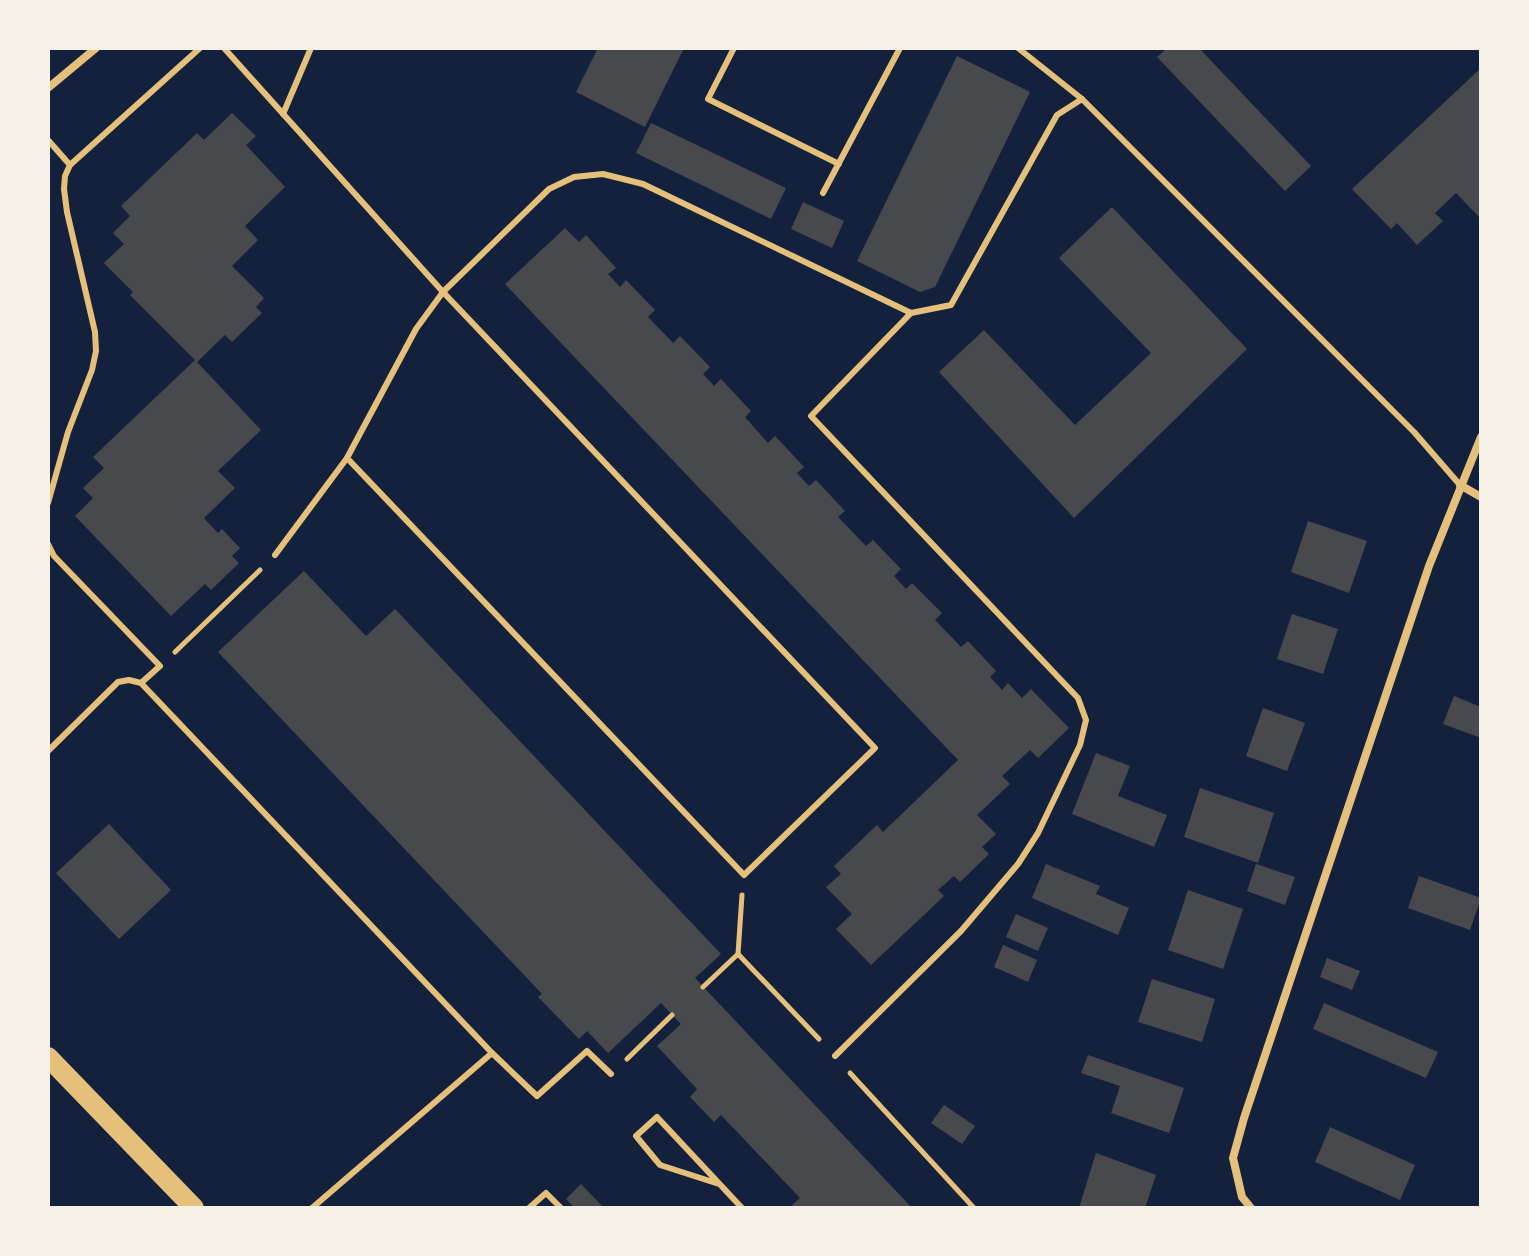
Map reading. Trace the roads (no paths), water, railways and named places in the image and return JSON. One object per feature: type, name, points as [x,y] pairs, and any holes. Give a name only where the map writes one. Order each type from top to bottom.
[{"type":"main road","points":[[48,1057],[194,1208]]},
{"type":"street","points":[[48,88],[96,48]]},
{"type":"street","points":[[1251,1208],[1242,1197],[1233,1158],[1244,1118],[1429,566],[1481,437]]},
{"type":"street","points":[[1460,485],[1481,497]]},
{"type":"lane","points":[[48,503],[96,351],[95,332],[67,212],[65,176],[70,165],[200,48]]},
{"type":"lane","points":[[224,48],[443,292],[875,748],[744,875],[347,458]]},
{"type":"lane","points":[[283,114],[311,48]]},
{"type":"lane","points":[[734,48],[708,99],[839,164]]},
{"type":"lane","points":[[823,193],[900,48]]},
{"type":"lane","points":[[1018,48],[1082,99],[1414,432],[1460,485]]},
{"type":"lane","points":[[835,1056],[961,931],[1018,864],[1038,833],[1074,758],[1086,720],[1078,698],[811,416],[911,313],[951,305],[1057,115],[1082,99]]},
{"type":"lane","points":[[48,140],[70,165]]},
{"type":"lane","points":[[275,555],[347,458],[416,329],[443,292],[549,189],[574,177],[603,174],[643,184],[911,313]]},
{"type":"lane","points":[[48,544],[54,556],[160,666],[141,683]]},
{"type":"lane","points":[[48,751],[118,682],[129,680],[141,683],[492,1053],[537,1096],[587,1051],[611,1074]]},
{"type":"lane","points":[[312,1208],[492,1053]]},
{"type":"lane","points":[[719,1184],[660,1165],[636,1136],[657,1117],[742,1208]]},
{"type":"lane","points":[[529,1208],[546,1193],[561,1208]]}]
